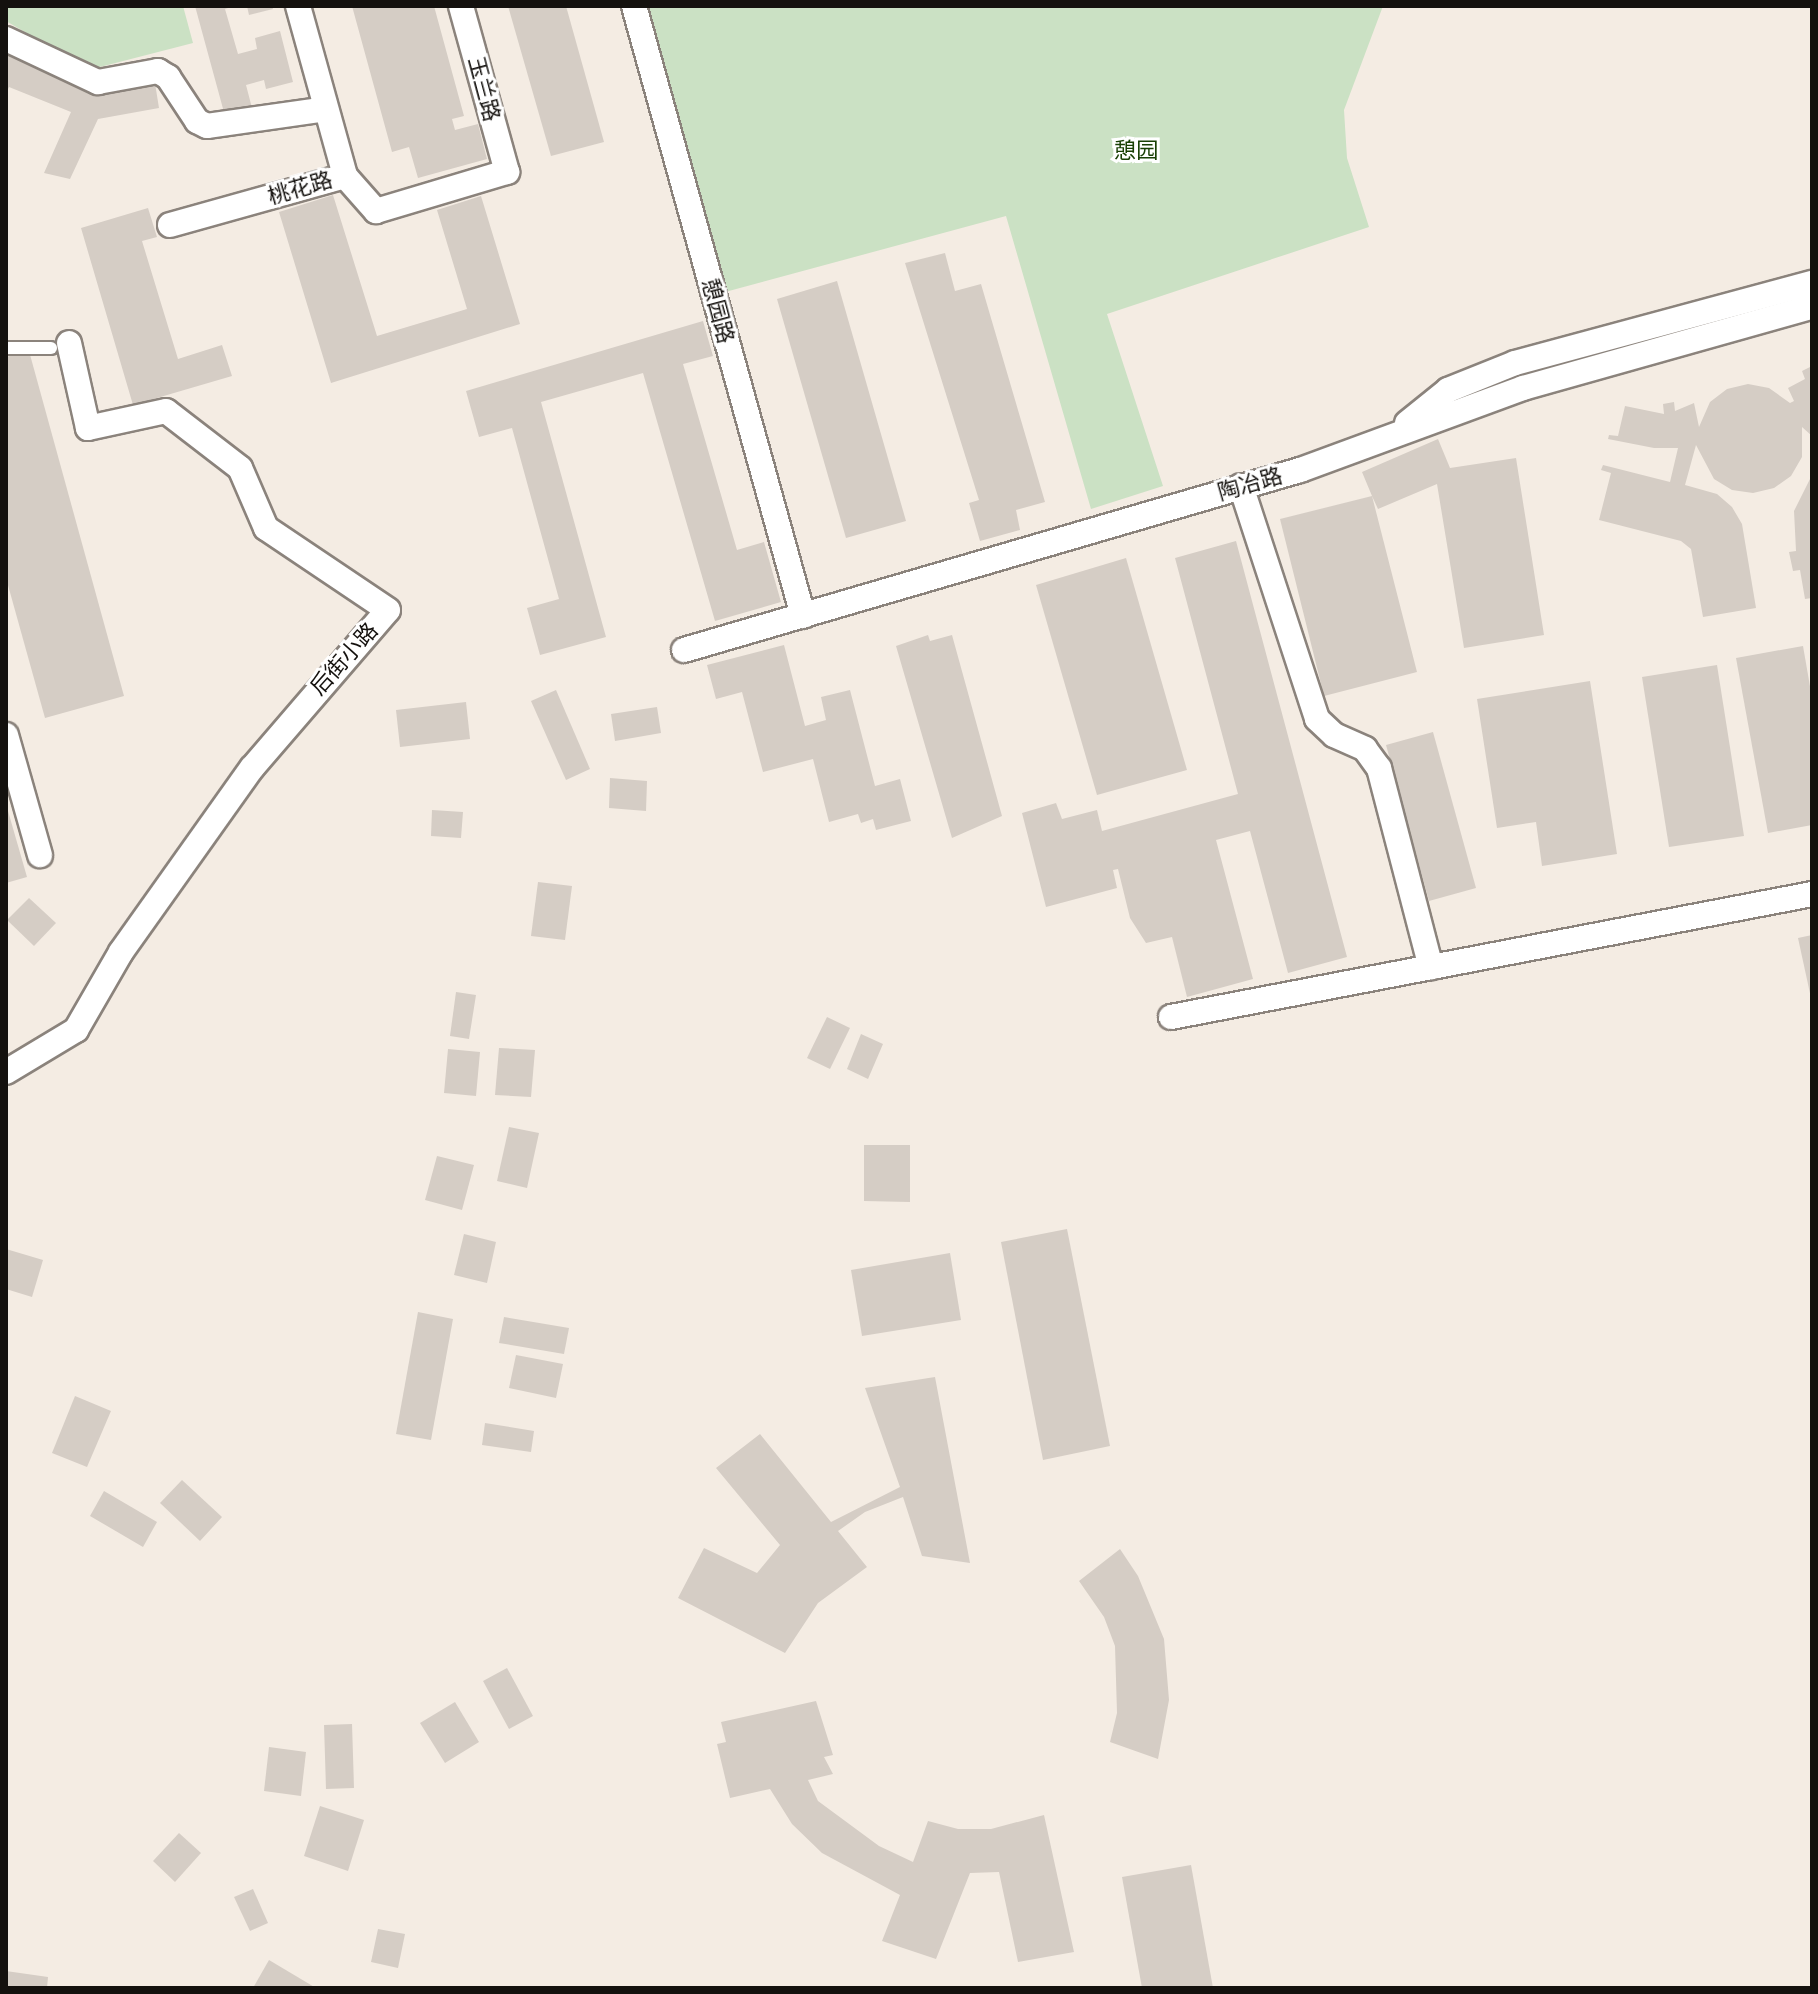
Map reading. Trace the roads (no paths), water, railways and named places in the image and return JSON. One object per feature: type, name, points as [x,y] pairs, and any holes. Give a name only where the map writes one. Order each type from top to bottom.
[{"type":"street","points":[[298,6],[345,176]]},
{"type":"street","name":"玉兰路","points":[[461,6],[507,172]]},
{"type":"street","name":"憩园路","points":[[634,6],[803,616]]},
{"type":"street","points":[[6,39],[98,82],[158,71],[168,77],[197,121],[207,126],[326,109]]},
{"type":"street","name":"桃花路","points":[[170,225],[345,176],[376,211],[507,172]]},
{"type":"street","points":[[1393,435],[1448,390],[1491,372],[1812,283]]},
{"type":"street","name":"陶冶路","points":[[684,650],[1358,452],[1393,435],[1523,388],[1812,307]]},
{"type":"street","name":"后街小路","points":[[6,1072],[76,1030],[121,952],[252,768],[388,610],[266,528],[240,468],[166,411],[88,428],[60,345]]},
{"type":"street","points":[[1241,486],[1317,719],[1334,735],[1365,749],[1379,768],[1431,967]]},
{"type":"street","points":[[6,735],[40,855]]},
{"type":"street","points":[[1171,1017],[1812,894]]},
{"type":"lane","points":[[6,348],[60,345]]},
{"type":"park label","name":"憩园","points":[[1136,151]]}]
